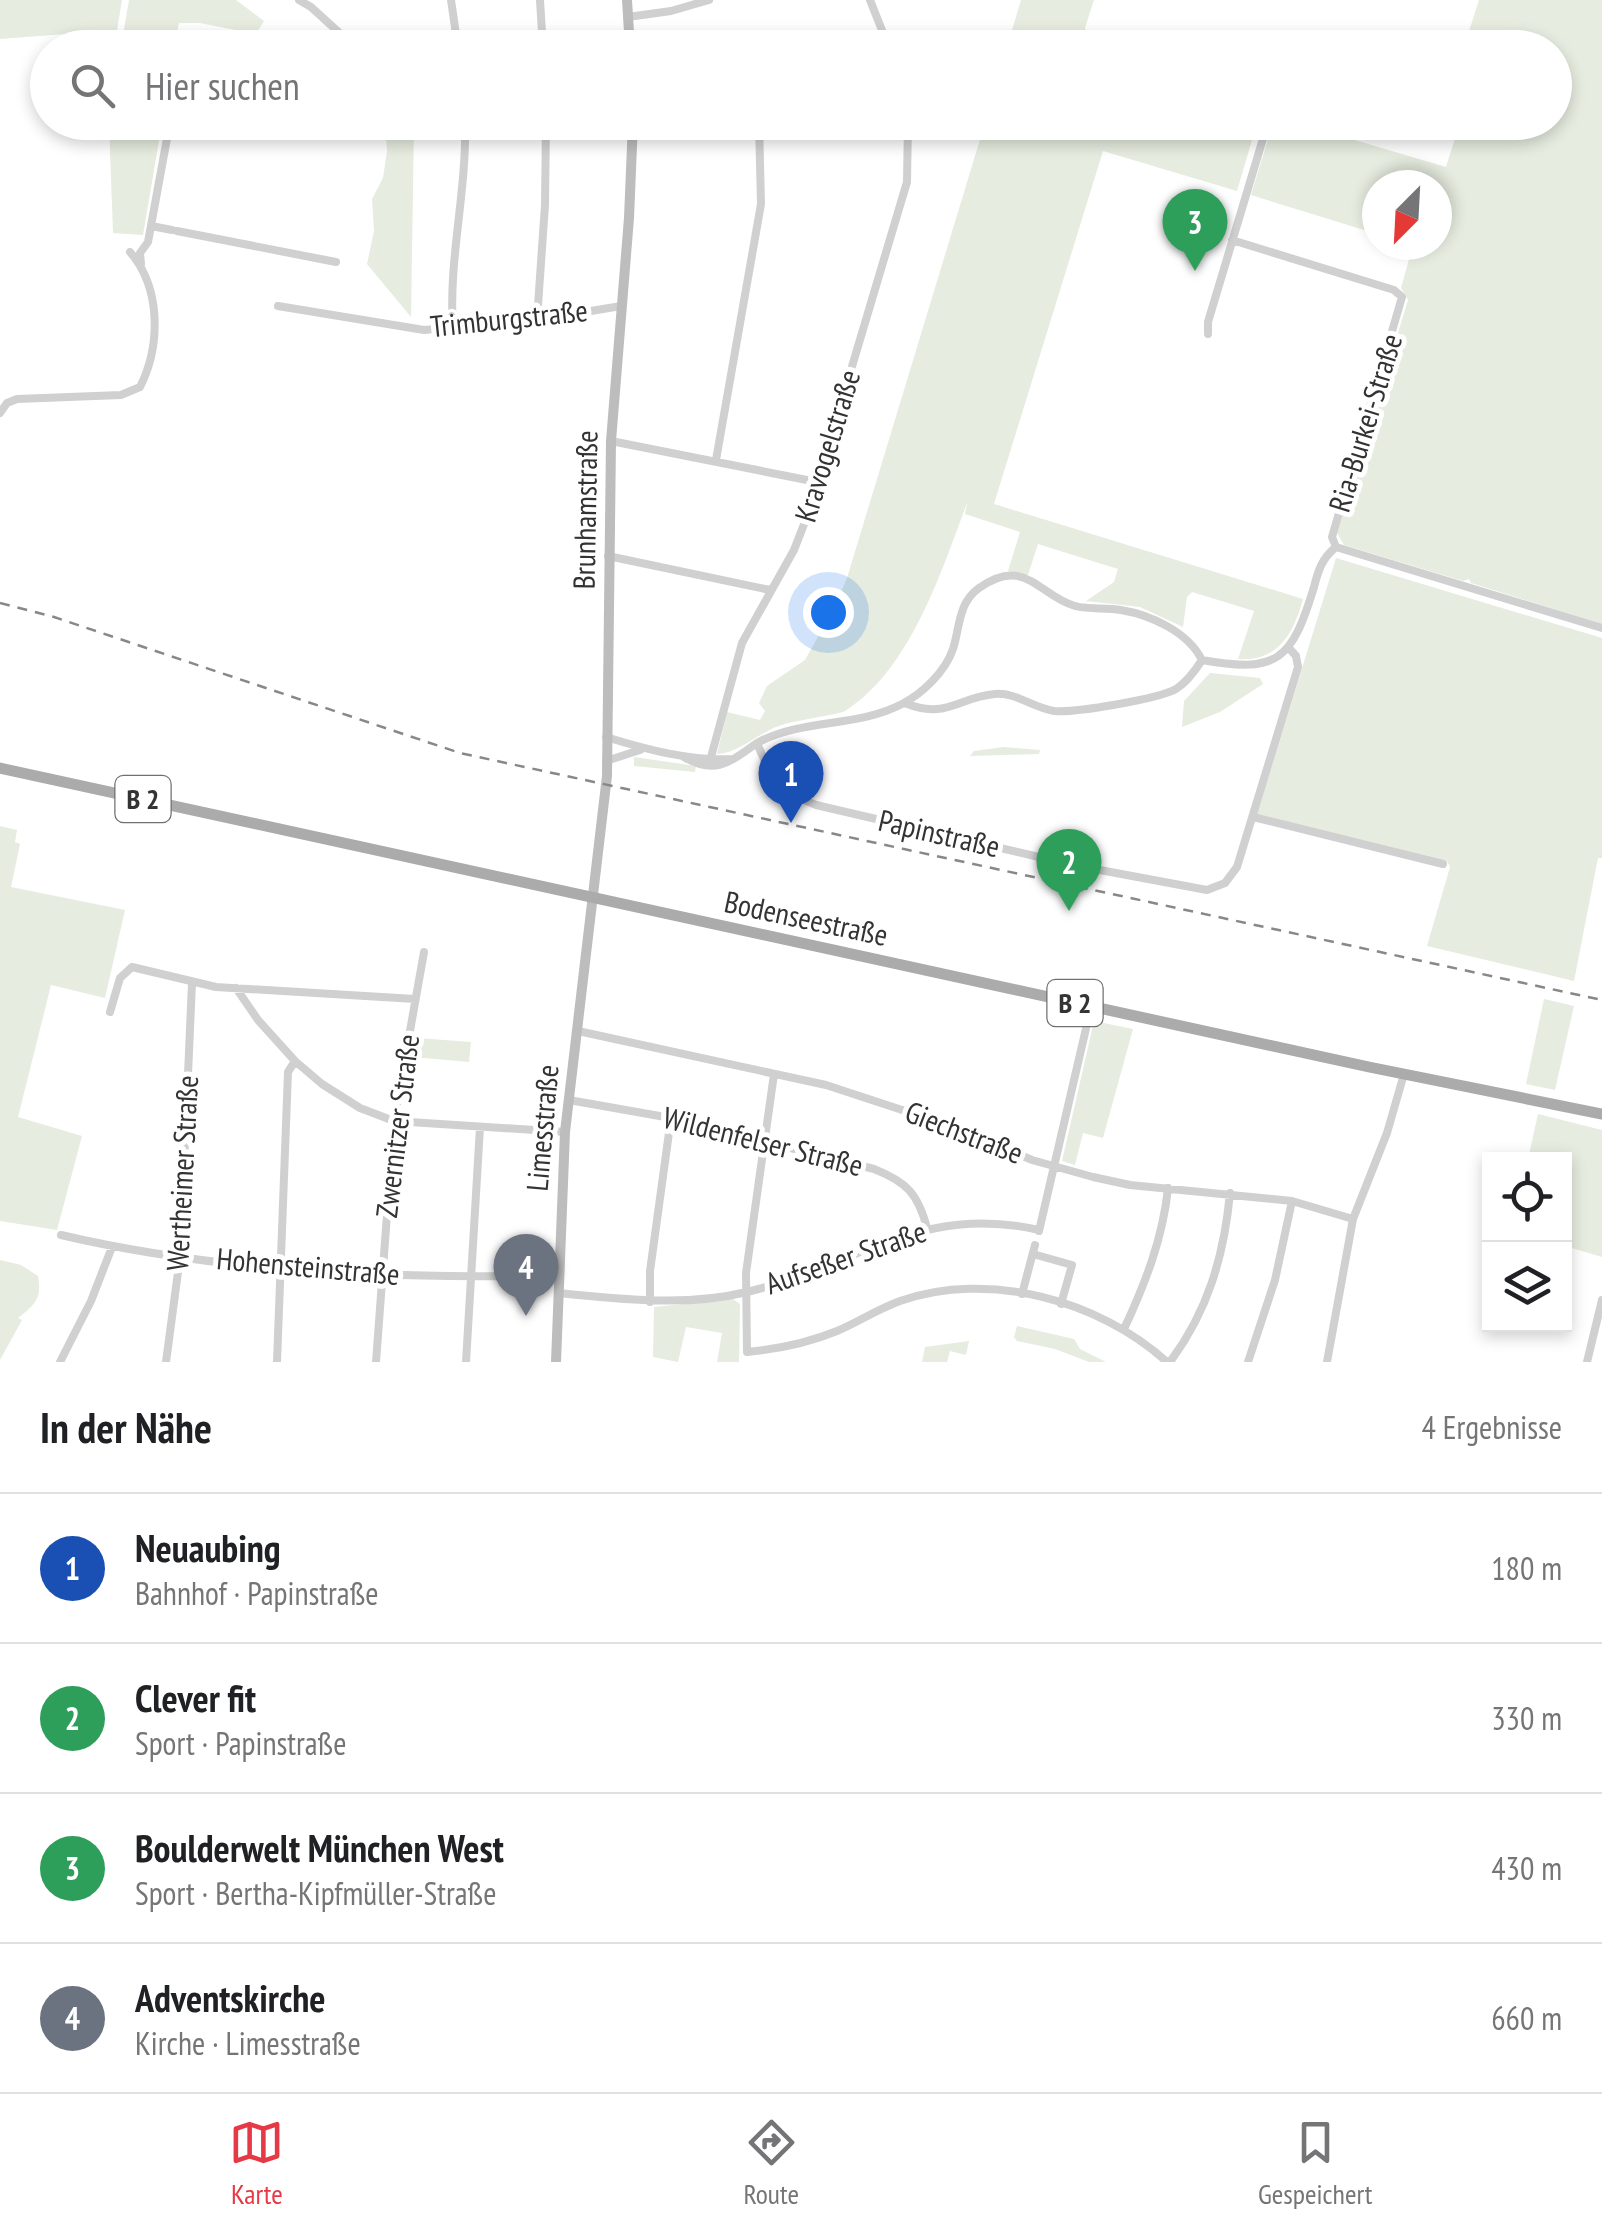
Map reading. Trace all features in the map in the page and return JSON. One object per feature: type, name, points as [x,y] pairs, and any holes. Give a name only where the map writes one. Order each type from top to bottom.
[{"type":"main road","name":"Bodenseestraße","points":[[0,768],[1602,1114]]},
{"type":"street","points":[[299,0],[337,30]]},
{"type":"street","points":[[452,0],[456,30]]},
{"type":"street","points":[[540,0],[542,30]]},
{"type":"street","points":[[627,0],[629,30]]},
{"type":"street","points":[[628,17],[671,12],[709,0]]},
{"type":"street","points":[[870,0],[882,30]]},
{"type":"street","points":[[0,413],[7,402],[17,400],[121,395],[140,387],[156,316],[140,253],[152,226],[167,140]]},
{"type":"street","points":[[452,329],[465,140]]},
{"type":"street","points":[[537,320],[546,140]]},
{"type":"street","name":"Brunhamstraße","points":[[595,899],[606,761],[611,441],[632,140]]},
{"type":"street","points":[[716,460],[761,204],[760,140]]},
{"type":"street","name":"Kravogelstraße","points":[[711,757],[742,643],[794,550],[817,482],[907,182],[908,140]]},
{"type":"street","points":[[1208,334],[1263,140]]},
{"type":"street","points":[[152,226],[336,262]]},
{"type":"street","name":"Ria-Burkei-Straße","points":[[1232,240],[1394,290],[1402,297],[1332,536],[1336,547]]},
{"type":"street","points":[[130,252],[141,264]]},
{"type":"street","name":"Trimburgstraße","points":[[278,306],[386,326],[452,329],[622,306]]},
{"type":"street","points":[[611,441],[817,482]]},
{"type":"street","points":[[606,738],[717,766],[772,734],[810,724],[876,716],[906,702],[944,667],[968,599],[980,588],[1006,577],[1028,578],[1074,606],[1138,614],[1186,638],[1202,660],[1252,666],[1276,658],[1298,637],[1320,565],[1336,547],[1602,628]]},
{"type":"street","points":[[608,556],[770,590]]},
{"type":"street","name":"Papinstraße","points":[[756,743],[766,768],[777,780],[792,794],[816,805],[1192,890],[1216,888],[1232,875],[1253,817],[1298,667],[1290,648]]},
{"type":"street","points":[[906,702],[938,710],[1004,694],[1044,708],[1070,710],[1171,691],[1187,680],[1202,660]]},
{"type":"street","points":[[606,761],[644,750]]},
{"type":"street","points":[[684,757],[733,760]]},
{"type":"street","points":[[1253,817],[1444,864]]},
{"type":"street","name":"Limesstraße","points":[[556,1362],[566,1132],[595,899]]},
{"type":"street","name":"Zwernitzer Straße","points":[[376,1362],[394,1121],[424,952]]},
{"type":"street","points":[[110,1012],[120,978],[132,967],[192,983],[236,988],[415,999]]},
{"type":"street","name":"Wertheimer Straße","points":[[166,1362],[180,1257],[192,983]]},
{"type":"street","points":[[236,988],[295,1061],[360,1108],[394,1121],[566,1132]]},
{"type":"street","points":[[1054,1167],[1091,1006]]},
{"type":"street","name":"Giechstraße","points":[[578,1031],[774,1074],[892,1105],[1054,1167],[1130,1185],[1292,1202],[1353,1219]]},
{"type":"street","points":[[277,1362],[288,1072],[295,1061]]},
{"type":"street","points":[[774,1074],[744,1293],[747,1352],[785,1348],[897,1302],[930,1292],[968,1288],[1022,1294],[1061,1304],[1124,1329],[1169,1362],[1207,1301],[1222,1251],[1230,1193]]},
{"type":"street","points":[[1327,1362],[1353,1219],[1388,1133],[1404,1074]]},
{"type":"street","name":"Wildenfelser Straße","points":[[569,1100],[764,1139],[894,1177],[920,1201],[927,1228]]},
{"type":"street","points":[[650,1302],[650,1271],[671,1118]]},
{"type":"street","points":[[466,1362],[480,1126]]},
{"type":"street","name":"Aufseßer Straße","points":[[557,1293],[650,1302],[698,1300],[744,1293],[816,1273],[878,1244],[927,1228],[974,1221],[1016,1224],[1039,1232],[1054,1167]]},
{"type":"street","points":[[1124,1329],[1154,1257],[1168,1188]]},
{"type":"street","points":[[1248,1362],[1274,1280],[1292,1202]]},
{"type":"street","name":"Hohensteinstraße","points":[[62,1235],[180,1257],[282,1267],[382,1275],[557,1276]]},
{"type":"street","points":[[60,1362],[91,1301],[112,1247]]},
{"type":"street","points":[[1022,1294],[1034,1250],[1072,1265],[1061,1304]]},
{"type":"street","points":[[1602,1300],[1587,1360],[1602,1362]]},
{"type":"shaded area","points":[[0,0],[122,0],[117,30],[30,30],[30,37],[0,39]]},
{"type":"shaded area","points":[[129,0],[236,0],[264,21],[258,30],[179,23],[178,30],[124,30]]},
{"type":"shaded area","points":[[1021,0],[1094,0],[1086,30],[1012,30]]},
{"type":"shaded area","points":[[1479,0],[1602,0],[1602,624],[1471,583],[1469,579],[1463,581],[1344,545],[1337,533],[1408,300],[1401,288],[1409,260],[1452,260],[1452,170],[1362,170],[1362,229],[1251,195],[1268,140],[1355,140],[1446,167],[1455,140],[1572,140],[1572,30],[1469,30]]},
{"type":"shaded area","points":[[110,140],[159,140],[143,235],[113,233]]},
{"type":"shaded area","points":[[386,140],[414,140],[411,317],[367,264],[374,231],[372,199],[383,178]]},
{"type":"shaded area","points":[[980,140],[1252,140],[1237,191],[1103,151],[994,504],[1303,599],[1295,623],[1282,642],[1264,656],[1238,659],[1254,611],[1192,592],[1187,597],[1183,627],[1140,607],[1086,601],[1114,582],[1118,569],[1038,544],[1028,575],[1008,571],[1020,532],[965,514],[967,503],[921,617],[906,645],[868,693],[845,711],[779,726],[717,754],[727,712],[760,720],[765,711],[759,703],[767,686],[805,660],[847,578]]},
{"type":"shaded area","points":[[1336,558],[1602,638],[1602,858],[1598,858],[1574,981],[1427,946],[1450,867],[1447,861],[1255,821]]},
{"type":"shaded area","points":[[1210,673],[1260,678],[1263,684],[1220,712],[1182,727],[1184,701]]},
{"type":"shaded area","points":[[1004,747],[1040,750],[1039,754],[970,756],[974,751]]},
{"type":"shaded area","points":[[634,757],[696,766],[695,772],[634,766]]},
{"type":"shaded area","points":[[0,826],[17,830],[15,842],[20,844],[11,887],[125,910],[105,998],[51,985],[18,1117],[82,1136],[57,1230],[0,1221]]},
{"type":"shaded area","points":[[1544,999],[1574,1006],[1555,1090],[1526,1084]]},
{"type":"shaded area","points":[[1094,1021],[1133,1029],[1103,1138],[1083,1133],[1075,1165],[1062,1161]]},
{"type":"shaded area","points":[[417,1038],[471,1042],[469,1062],[413,1057]]},
{"type":"shaded area","points":[[1538,1114],[1602,1130],[1602,1257],[1572,1248],[1572,1152],[1530,1152]]},
{"type":"shaded area","points":[[0,1260],[21,1265],[38,1276],[39,1290],[33,1304],[18,1318],[22,1320],[0,1360]]},
{"type":"shaded area","points":[[733,1299],[740,1304],[739,1362],[717,1362],[722,1333],[686,1327],[678,1362],[653,1357],[654,1307]]},
{"type":"shaded area","points":[[1017,1326],[1074,1339],[1080,1349],[1106,1362],[1089,1362],[1017,1341]]},
{"type":"shaded area","points":[[969,1341],[966,1355],[950,1351],[947,1362],[922,1362],[925,1347]]},
{"type":"railway","points":[[0,603],[54,617],[460,753],[1602,1000]]},
{"type":"place","name":"Boulderwelt München West","points":[[1195,271]]},
{"type":"place","name":"Neuaubing","points":[[791,823]]},
{"type":"place","name":"Clever fit","points":[[1069,911]]},
{"type":"place","name":"Adventskirche","points":[[526,1316]]}]
